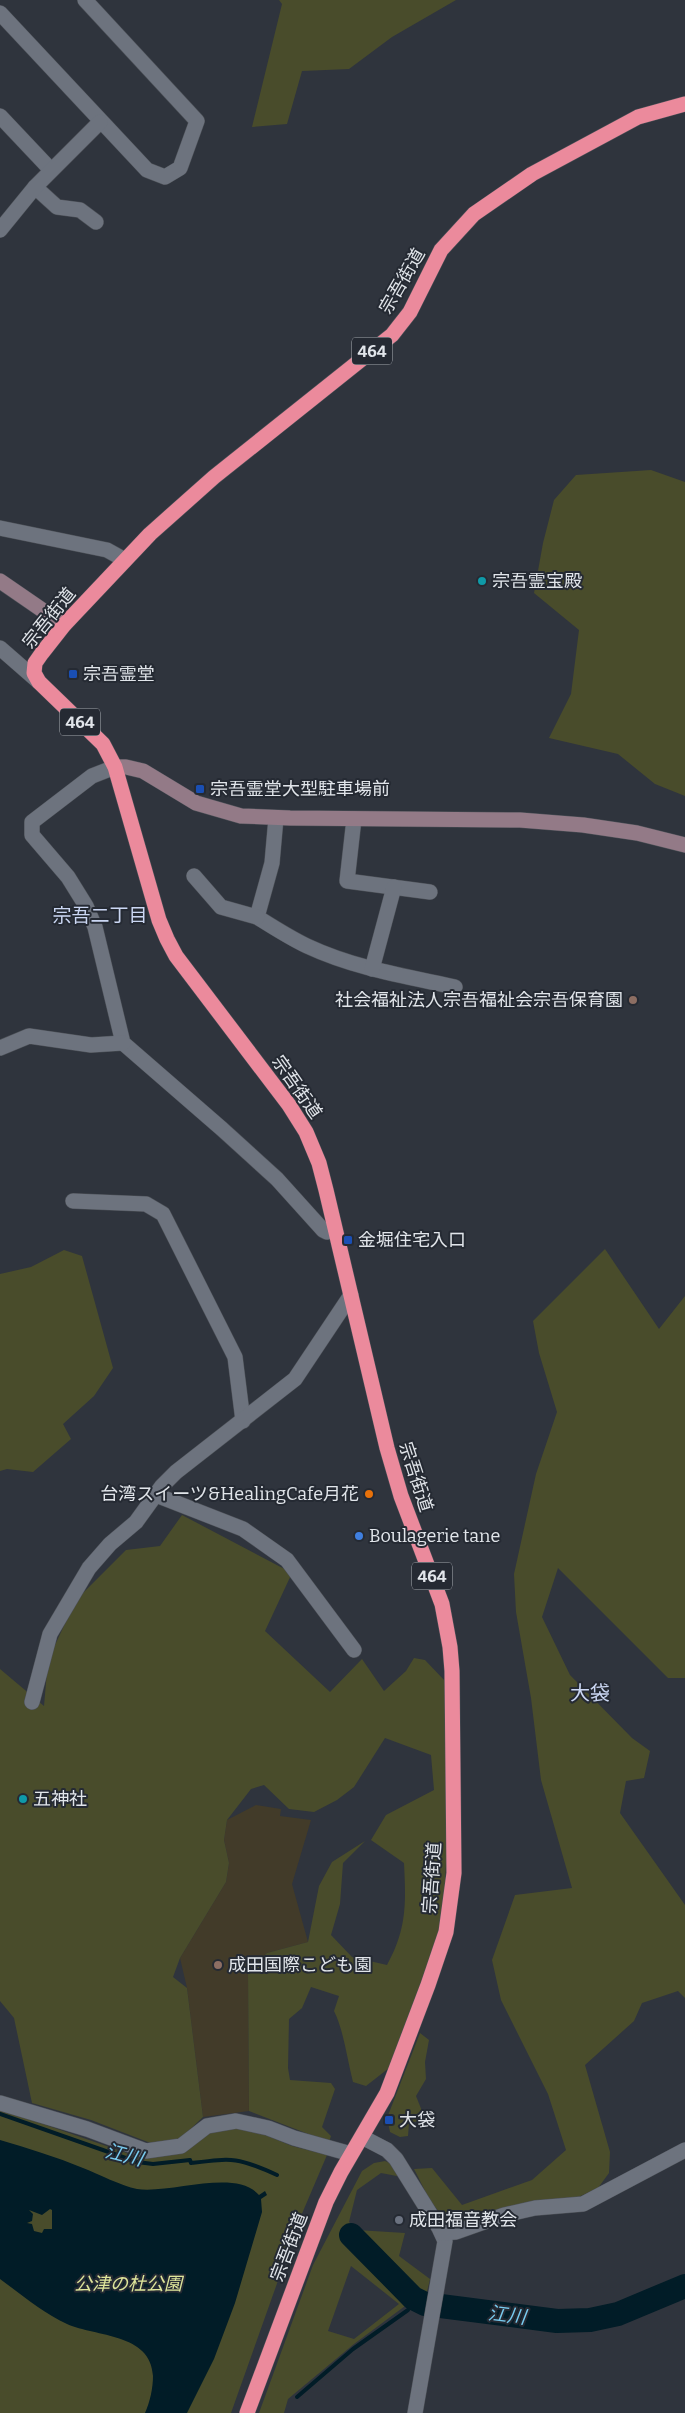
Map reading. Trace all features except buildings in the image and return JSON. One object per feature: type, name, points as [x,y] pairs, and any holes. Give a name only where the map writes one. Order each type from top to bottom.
[{"type":"highway","name":"宗吾街道","points":[[247,2413],[311,2238],[326,2202],[351,2154],[387,2093],[446,1932],[454,1873],[450,1647],[442,1604],[401,1496],[386,1448],[318,1163],[306,1132],[289,1105],[176,956],[166,939],[156,911],[115,767],[103,744],[39,682],[34,673],[35,663],[64,625],[150,534],[214,476],[392,335],[410,312],[441,250],[474,214],[532,174],[638,117],[685,104]]},
{"type":"street","points":[[0,13],[100,122],[147,170],[165,177],[180,168],[197,121],[85,0]]},
{"type":"street","points":[[0,116],[51,170]]},
{"type":"street","points":[[2,224],[34,187],[100,122]]},
{"type":"street","points":[[34,187],[57,207],[80,210],[96,222]]},
{"type":"street","points":[[0,528],[107,550],[125,560]]},
{"type":"street","points":[[0,581],[64,625]]},
{"type":"street","points":[[0,648],[39,682]]},
{"type":"street","points":[[334,1230],[327,1232],[323,1230],[276,1180],[229,1135],[123,1044],[94,927],[86,906],[68,877],[32,835],[32,822],[92,776],[115,767],[126,766],[143,771],[196,803],[242,816],[276,818],[520,820],[637,833],[685,845]]},
{"type":"street","points":[[257,917],[272,863],[276,818]]},
{"type":"street","points":[[354,819],[347,881],[430,892]]},
{"type":"street","points":[[194,876],[221,907],[257,917],[306,946],[372,969],[455,987]]},
{"type":"street","points":[[372,969],[394,887]]},
{"type":"street","points":[[0,1048],[29,1036],[91,1045],[123,1044]]},
{"type":"street","points":[[73,1201],[146,1204],[163,1214],[234,1357],[243,1421]]},
{"type":"street","points":[[32,1702],[50,1634],[89,1568],[110,1544],[136,1522],[162,1486],[187,1462],[243,1421],[295,1379],[351,1295]]},
{"type":"street","points":[[156,1495],[244,1529],[287,1560],[354,1650]]},
{"type":"street","points":[[0,2103],[87,2129],[146,2151],[181,2146],[207,2126],[236,2121],[268,2128],[294,2138],[351,2154]]},
{"type":"street","points":[[362,2138],[387,2150],[396,2159],[442,2233],[445,2241],[444,2258],[415,2413]]},
{"type":"street","points":[[442,2233],[456,2232],[504,2215],[535,2208],[583,2204],[685,2150]]},
{"type":"shaded area","name":"成田国際こども園","points":[[256,1805],[281,1809],[280,1816],[311,1820],[292,1884],[308,1942],[267,1953],[248,1971],[249,2111],[203,2117],[187,1988],[180,1958],[226,1882],[229,1863],[224,1840],[227,1820]]},
{"type":"green space","points":[[279,0],[456,0],[392,37],[349,69],[302,71],[287,124],[252,127],[282,4]]},
{"type":"green space","points":[[651,470],[685,482],[685,796],[655,784],[618,754],[549,738],[571,694],[579,630],[534,593],[543,543],[554,500],[576,475]]},
{"type":"green space","points":[[605,1249],[659,1329],[685,1296],[685,1678],[668,1678],[558,1568],[542,1617],[570,1675],[632,1738],[650,1751],[644,1778],[626,1781],[620,1813],[685,1905],[685,1998],[678,1991],[642,2003],[634,2021],[585,2065],[610,2152],[609,2173],[598,2188],[572,2200],[462,2223],[453,2221],[438,2210],[427,2195],[414,2169],[432,2168],[462,2205],[532,2180],[566,2150],[548,2094],[501,2000],[492,1960],[515,1895],[572,1888],[541,1780],[531,1698],[516,1612],[514,1574],[536,1474],[557,1412],[539,1353],[533,1321]]},
{"type":"green space","points":[[64,1250],[82,1256],[113,1368],[94,1396],[63,1424],[71,1439],[33,1472],[7,1469],[0,1471],[0,1274],[31,1267]]},
{"type":"green space","points":[[182,1515],[292,1573],[265,1631],[330,1692],[362,1659],[384,1691],[406,1671],[414,1658],[425,1660],[445,1681],[447,1843],[444,1902],[438,1936],[423,1982],[389,2068],[366,2086],[353,2082],[343,2036],[334,2011],[339,1996],[311,1987],[302,2008],[289,2019],[288,2068],[290,2080],[331,2083],[335,2089],[322,2127],[331,2136],[329,2142],[249,2111],[248,1971],[267,1953],[308,1942],[319,1886],[332,1862],[365,1841],[343,1863],[340,1904],[331,1935],[352,1957],[387,1965],[394,1952],[404,1916],[404,1863],[371,1840],[386,1815],[434,1790],[431,1755],[385,1738],[354,1787],[337,1800],[314,1812],[289,1809],[264,1785],[251,1789],[227,1820],[224,1840],[229,1863],[226,1882],[180,1958],[173,1977],[187,1988],[203,2117],[179,2140],[153,2144],[91,2120],[32,2103],[14,2018],[0,2001],[0,1669],[44,1706],[48,1660],[76,1600],[126,1550],[160,1546]]},
{"type":"green space","points":[[420,2033],[429,2040],[425,2062],[426,2079],[416,2096],[424,2116],[419,2121],[409,2123],[408,2136],[400,2137],[390,2132],[387,2118]]},
{"type":"green space","name":"公津の杜公園","points":[[0,2109],[138,2157],[182,2152],[210,2132],[237,2128],[263,2134],[292,2146],[327,2155],[301,2216],[231,2413],[0,2413]]},
{"type":"green space","points":[[385,2161],[394,2165],[402,2177],[381,2173],[357,2190],[349,2222],[357,2230],[405,2233],[399,2256],[430,2279],[426,2296],[413,2292],[355,2234],[351,2233],[348,2238],[359,2248],[357,2254],[406,2301],[405,2306],[354,2344],[288,2399],[284,2413],[259,2413],[313,2265],[362,2171],[374,2163]],"holes":[[[351,2266],[399,2304],[354,2339],[328,2331]]]},
{"type":"water","points":[[0,2140],[52,2156],[137,2189],[151,2190],[202,2184],[235,2183],[249,2187],[259,2195],[265,2191],[267,2195],[261,2199],[262,2212],[235,2303],[214,2359],[187,2413],[145,2413],[151,2395],[153,2376],[150,2362],[143,2352],[133,2344],[58,2320],[0,2279]],"holes":[[[50,2209],[52,2210],[52,2229],[44,2229],[42,2233],[34,2231],[32,2224],[27,2223],[32,2221],[33,2214],[29,2210],[42,2215]]]},
{"type":"waterway","name":"江川","points":[[0,2114],[137,2162],[153,2164],[190,2160],[191,2163],[235,2160],[277,2175]]},
{"type":"waterway","name":"江川","points":[[351,2235],[413,2298],[425,2304],[557,2321],[590,2320],[618,2314],[685,2286]]},
{"type":"waterway","points":[[297,2397],[353,2349],[408,2310]]},
{"type":"place","name":"宗吾霊宝殿","points":[[482,581]]},
{"type":"place","name":"宗吾霊堂","points":[[73,674]]},
{"type":"place","name":"宗吾霊堂大型駐車場前","points":[[200,789]]},
{"type":"place","name":"社会福祉法人宗吾福祉会宗吾保育園","points":[[633,1000]]},
{"type":"place","name":"金堀住宅入口","points":[[348,1240]]},
{"type":"place","name":"台湾スイーツ&HealingCafe月花","points":[[369,1494]]},
{"type":"place","name":"Boulagerie tane","points":[[359,1536]]},
{"type":"place","name":"五神社","points":[[23,1799]]},
{"type":"place","name":"成田国際こども園","points":[[218,1965]]},
{"type":"place","name":"大袋","points":[[389,2120]]},
{"type":"place","name":"成田福音教会","points":[[399,2220]]},
{"type":"district","name":"宗吾二丁目","points":[[100,915]]},
{"type":"district","name":"大袋","points":[[590,1693]]}]
